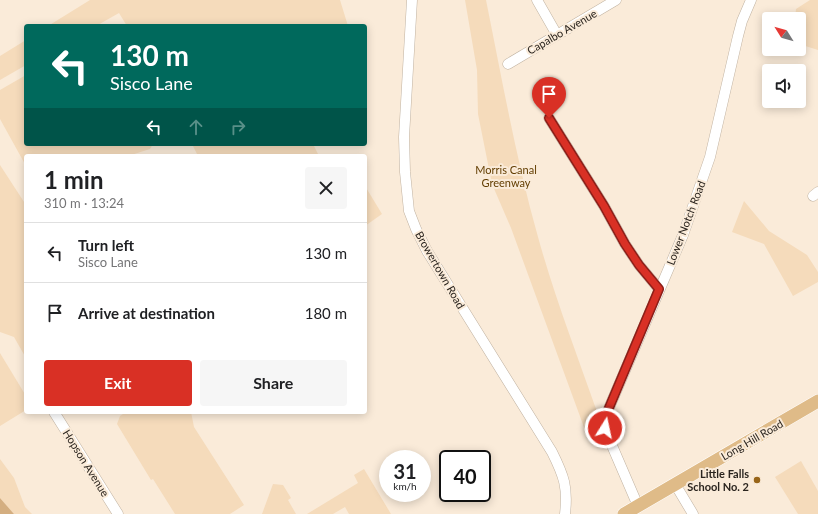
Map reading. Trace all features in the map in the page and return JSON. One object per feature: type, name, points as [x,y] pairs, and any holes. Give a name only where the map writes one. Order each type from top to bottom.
[{"type":"main road","name":"Long Hill Road","points":[[624,514],[818,401]]},
{"type":"street","name":"Browertown Road","points":[[412,0],[404,137],[405,179],[409,211],[427,252],[552,452],[565,482],[565,514]]},
{"type":"street","points":[[537,0],[557,35]]},
{"type":"street","name":"Capalbo Avenue","points":[[508,64],[616,0]]},
{"type":"street","name":"Lower Notch Road","points":[[638,506],[607,434],[605,428],[606,415],[683,236],[710,157],[740,28],[751,0]]},
{"type":"street","points":[[549,118],[604,206],[625,244],[639,265],[659,289]]},
{"type":"street","name":"Hopson Avenue","points":[[55,414],[118,514]]},
{"type":"street","points":[[675,484],[693,514]]},
{"type":"green space","points":[[90,0],[340,0],[347,24],[126,24],[119,13],[100,24],[51,24]]},
{"type":"green space","name":"Morris Canal Greenway","points":[[465,0],[486,0],[530,208],[558,302],[598,411],[596,428],[585,430],[511,228],[492,184],[478,114],[477,70]]},
{"type":"green space","points":[[810,0],[818,0],[818,50],[806,46],[806,12],[796,12],[796,9]]},
{"type":"green space","points":[[24,41],[24,66],[0,80],[0,56]]},
{"type":"green space","points":[[24,76],[24,146],[152,146],[150,149],[134,154],[24,154],[24,162],[0,119],[0,90]]},
{"type":"green space","points":[[193,146],[314,146],[318,154],[197,154]]},
{"type":"green space","points":[[0,165],[24,202],[24,354],[14,337],[0,332]]},
{"type":"green space","points":[[367,189],[382,214],[367,225]]},
{"type":"green space","points":[[744,201],[769,231],[807,255],[818,272],[818,282],[793,296],[764,244],[732,232]]},
{"type":"green space","points":[[0,353],[24,393],[24,411],[0,426]]},
{"type":"green space","points":[[123,414],[191,414],[194,427],[244,505],[230,514],[175,514],[153,479],[151,480],[117,424],[120,416]]},
{"type":"green space","points":[[0,459],[14,478],[25,507],[32,514],[14,514],[0,498]]},
{"type":"green space","points":[[801,461],[818,491],[818,514],[798,514],[775,477]]},
{"type":"green space","points":[[364,469],[379,494],[379,502],[384,502],[391,514],[349,514],[345,507],[333,514],[307,514],[358,483],[354,475]]},
{"type":"green space","points":[[273,484],[283,485],[291,498],[288,500],[296,514],[262,514]]},
{"type":"shaded area","points":[[0,498],[14,514],[0,514]]},
{"type":"place","name":"Little Falls School No. 2","points":[[757,480]]},
{"type":"route","points":[[549,118],[604,206],[625,244],[639,265],[659,289],[606,415],[605,428]]}]
